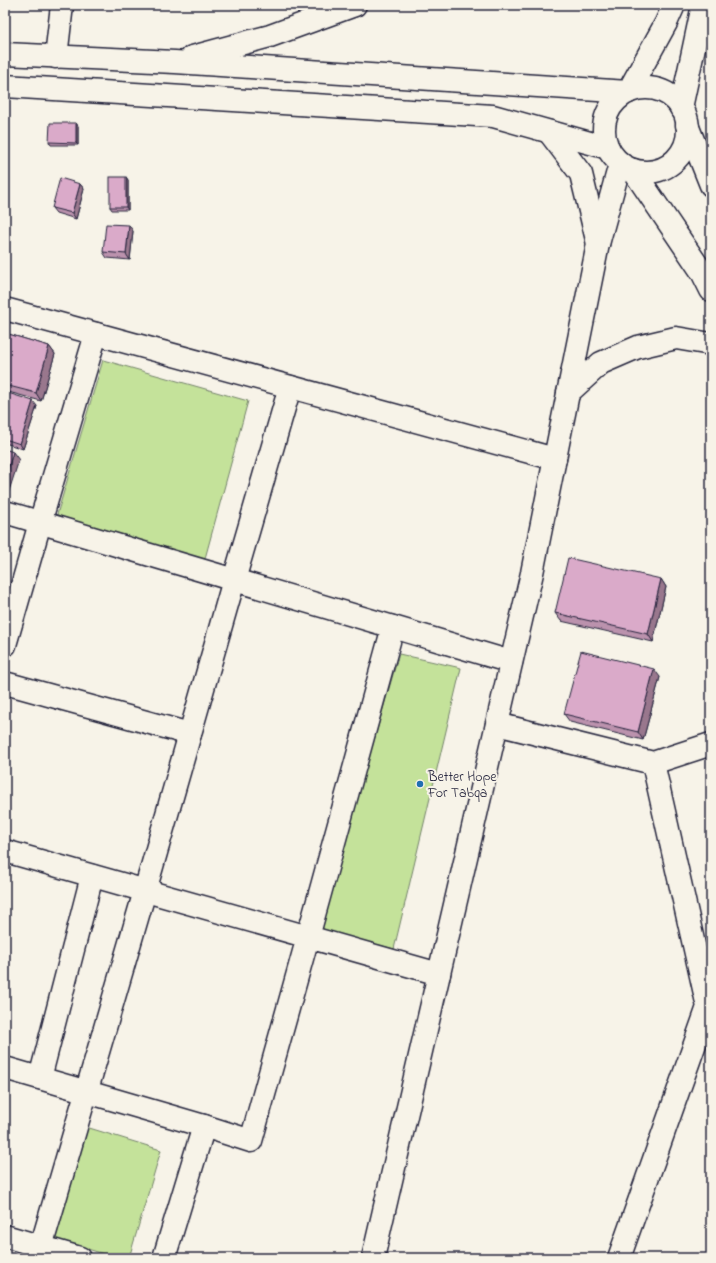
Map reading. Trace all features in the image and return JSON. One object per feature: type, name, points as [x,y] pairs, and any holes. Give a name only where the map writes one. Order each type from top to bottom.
[{"type":"street","points":[[56,57],[62,5]]},
{"type":"street","points":[[175,62],[270,36],[354,5]]},
{"type":"street","points":[[674,5],[666,23],[628,92],[617,99],[609,110],[604,122],[604,135],[620,161],[702,272],[711,290]]},
{"type":"street","points":[[5,86],[493,116],[549,132],[645,172],[657,171],[668,166],[677,158],[684,148],[687,136],[684,116],[702,5]]},
{"type":"street","points":[[5,54],[175,62],[628,92],[640,89],[652,89],[663,92],[673,99],[684,116],[711,185]]},
{"type":"street","points":[[549,132],[581,174],[598,244]]},
{"type":"street","points":[[373,1258],[532,573],[598,244],[620,161]]},
{"type":"street","points":[[5,309],[555,459]]},
{"type":"street","points":[[5,645],[96,334]]},
{"type":"street","points":[[568,393],[600,363],[638,347],[676,338],[711,344]]},
{"type":"street","points":[[41,1247],[290,387]]},
{"type":"street","points":[[5,512],[511,662]]},
{"type":"street","points":[[5,1068],[252,1140],[393,627]]},
{"type":"street","points":[[5,683],[190,734]]},
{"type":"street","points":[[497,724],[653,763],[711,744]]},
{"type":"street","points":[[619,1258],[708,1007],[653,763]]},
{"type":"street","points":[[5,851],[439,974]]},
{"type":"street","points":[[40,1078],[92,876]]},
{"type":"street","points":[[164,1258],[204,1126]]},
{"type":"street","points":[[5,1236],[80,1258]]},
{"type":"green space","points":[[103,360],[248,401],[204,562],[56,518]]},
{"type":"green space","points":[[399,654],[461,668],[394,949],[319,929]]},
{"type":"green space","points":[[86,1127],[161,1150],[129,1258],[117,1258],[52,1238]]},
{"type":"building","points":[[50,123],[76,123],[76,143],[49,142]]},
{"type":"building","points":[[110,177],[126,177],[126,207],[110,207]]},
{"type":"building","points":[[60,178],[80,184],[72,213],[52,208]]},
{"type":"building","points":[[106,224],[129,225],[126,254],[103,252]]},
{"type":"building","points":[[5,333],[49,346],[36,393],[5,385]]},
{"type":"building","points":[[5,392],[33,401],[20,444],[5,439]]},
{"type":"building","points":[[5,449],[13,452],[5,479]]},
{"type":"building","points":[[568,558],[661,579],[648,634],[555,613]]},
{"type":"building","points":[[581,651],[654,669],[638,732],[564,714]]},
{"type":"place","name":"Better Hope For Tabqa","points":[[420,784]]}]
